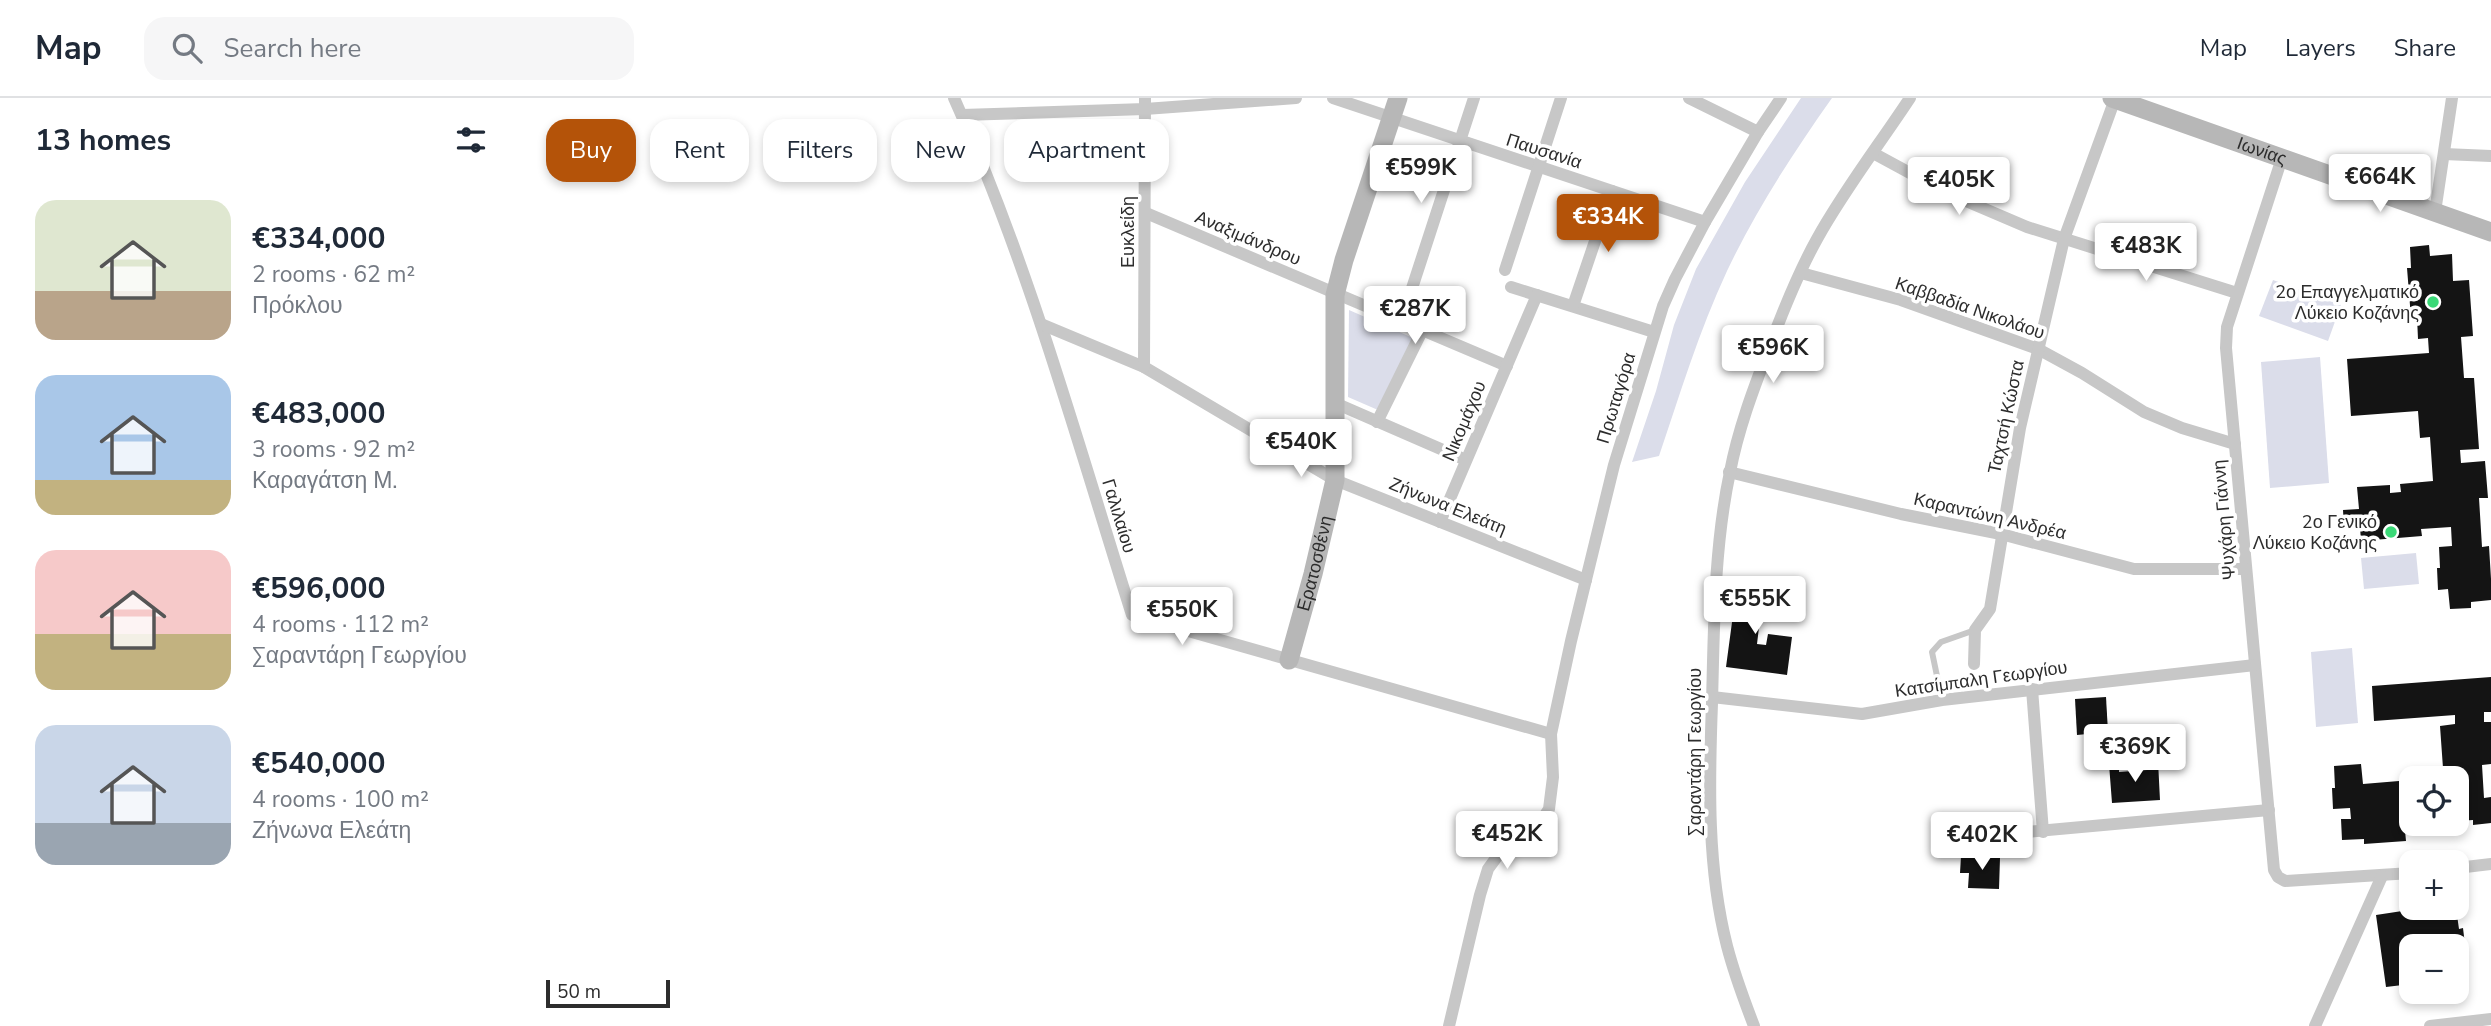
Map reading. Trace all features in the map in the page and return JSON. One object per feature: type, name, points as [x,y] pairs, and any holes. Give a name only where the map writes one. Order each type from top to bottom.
[{"type":"street","name":"Γαλιλαίου","points":[[954,98],[992,186],[1041,324],[1132,615],[1551,734]]},
{"type":"street","points":[[962,115],[1296,98]]},
{"type":"street","name":"Παυσανία","points":[[1333,98],[1705,222]]},
{"type":"street","name":"Ερατοσθένη","points":[[1289,660],[1335,480],[1335,295],[1398,98]]},
{"type":"street","points":[[1401,323],[1474,98]]},
{"type":"street","points":[[1506,270],[1561,98]]},
{"type":"street","points":[[1689,98],[1758,132]]},
{"type":"street","name":"Πρωταγόρα","points":[[1450,1026],[1488,869],[1499,854],[1539,824],[1549,809],[1553,777],[1551,734],[1614,465],[1654,332],[1675,279],[1705,222],[1781,98]]},
{"type":"street","name":"Σαραντάρη Γεωργίου","points":[[1754,1026],[1727,945],[1717,886],[1710,785],[1719,552],[1729,472],[1757,381],[1786,303],[1801,272],[1837,205],[1910,98]]},
{"type":"street","points":[[2435,212],[2452,98]]},
{"type":"street","name":"Ιωνίας","points":[[2119,99],[2491,232]]},
{"type":"street","name":"Ταχτσή Κώστα","points":[[1974,664],[1975,630],[1990,609],[2020,428],[2064,239],[2119,99]]},
{"type":"street","name":"Ευκλείδη","points":[[1144,367],[1145,104]]},
{"type":"street","points":[[1873,153],[1979,208],[2064,239],[2237,293]]},
{"type":"street","points":[[2444,154],[2491,156]]},
{"type":"street","name":"Ψυχάρη Γιάννη","points":[[2282,158],[2237,293],[2227,327],[2226,348],[2274,870],[2278,877],[2285,881],[2382,876]]},
{"type":"street","points":[[1573,306],[1612,191]]},
{"type":"street","name":"Αναξιμάνδρου","points":[[1146,214],[1507,366]]},
{"type":"street","name":"Καββαδία Νικολάου","points":[[1801,272],[1901,300],[2038,349],[2144,412],[2182,428],[2235,444]]},
{"type":"street","points":[[1511,287],[1654,332]]},
{"type":"street","name":"Νικομάχου","points":[[1440,522],[1537,295]]},
{"type":"street","name":"Ζήνωνα Ελεάτη","points":[[1041,324],[1144,367],[1335,480],[1585,580]]},
{"type":"street","points":[[1377,422],[1422,331]]},
{"type":"street","points":[[1335,403],[1466,460]]},
{"type":"street","name":"Καραντώνη Ανδρέα","points":[[1729,472],[1901,514],[2001,534],[2134,569],[2246,569]]},
{"type":"street","name":"Κατσίμπαλη Γεωργίου","points":[[1712,697],[1862,715],[1942,700],[2255,665]]},
{"type":"street","points":[[2032,689],[2043,832]]},
{"type":"street","points":[[1983,836],[2269,810]]},
{"type":"street","points":[[2469,867],[2491,864]]},
{"type":"street","points":[[2315,1026],[2382,876],[2399,874]]},
{"type":"street","points":[[2430,1026],[2491,1019]]},
{"type":"lane","points":[[1942,700],[1932,652],[1941,642],[1975,630]]},
{"type":"shaded area","points":[[1801,98],[1832,98],[1776,182],[1727,271],[1699,340],[1659,456],[1632,462],[1656,391],[1674,325],[1696,269],[1745,182]]},
{"type":"shaded area","points":[[2273,280],[2341,305],[2328,341],[2259,316]]},
{"type":"shaded area","points":[[1349,310],[1413,338],[1378,410],[1348,397]]},
{"type":"shaded area","points":[[2320,357],[2329,483],[2270,488],[2261,362]]},
{"type":"shaded area","points":[[2416,553],[2419,584],[2364,589],[2361,558]]},
{"type":"shaded area","points":[[2352,648],[2358,723],[2316,727],[2311,652]]},
{"type":"building","points":[[2429,245],[2430,256],[2452,254],[2453,281],[2469,280],[2473,336],[2461,337],[2464,378],[2474,378],[2479,449],[2460,450],[2461,463],[2485,461],[2488,498],[2479,498],[2482,547],[2489,546],[2491,579],[2491,600],[2471,602],[2471,608],[2450,609],[2448,589],[2438,590],[2439,547],[2452,546],[2451,527],[2421,529],[2422,536],[2361,541],[2360,527],[2344,528],[2343,510],[2359,509],[2357,487],[2390,485],[2390,493],[2401,492],[2400,484],[2433,481],[2430,437],[2420,438],[2418,411],[2351,416],[2347,359],[2429,353],[2428,338],[2418,339],[2417,317],[2411,318],[2407,268],[2411,268],[2410,247]]},
{"type":"building","points":[[1737,585],[1768,589],[1757,644],[1766,645],[1768,634],[1792,637],[1787,675],[1726,667]]},
{"type":"building","points":[[2491,677],[2491,712],[2484,712],[2484,722],[2491,722],[2491,764],[2482,765],[2484,798],[2491,797],[2491,823],[2473,825],[2473,820],[2469,820],[2469,766],[2443,766],[2440,726],[2455,724],[2455,715],[2374,721],[2372,686]]},
{"type":"building","points":[[2106,697],[2108,732],[2077,735],[2075,699]]},
{"type":"building","points":[[2158,761],[2160,800],[2112,803],[2109,764],[2119,764],[2119,772],[2147,770],[2147,762]]},
{"type":"building","points":[[2361,764],[2363,784],[2399,781],[2399,836],[2406,836],[2406,841],[2364,844],[2364,839],[2342,840],[2341,819],[2351,819],[2350,808],[2333,809],[2334,766]]},
{"type":"building","points":[[1961,856],[2000,858],[1999,889],[1968,888],[1969,873],[1960,873]]},
{"type":"building","points":[[2399,912],[2399,920],[2458,920],[2459,929],[2463,928],[2464,934],[2399,934],[2399,985],[2386,987],[2376,915]]},
{"type":"place","name":"2ο Επαγγελματικό Λύκειο Κοζάνης","points":[[2433,302]]},
{"type":"place","name":"2ο Γενικό Λύκειο Κοζάνης","points":[[2391,532]]}]
